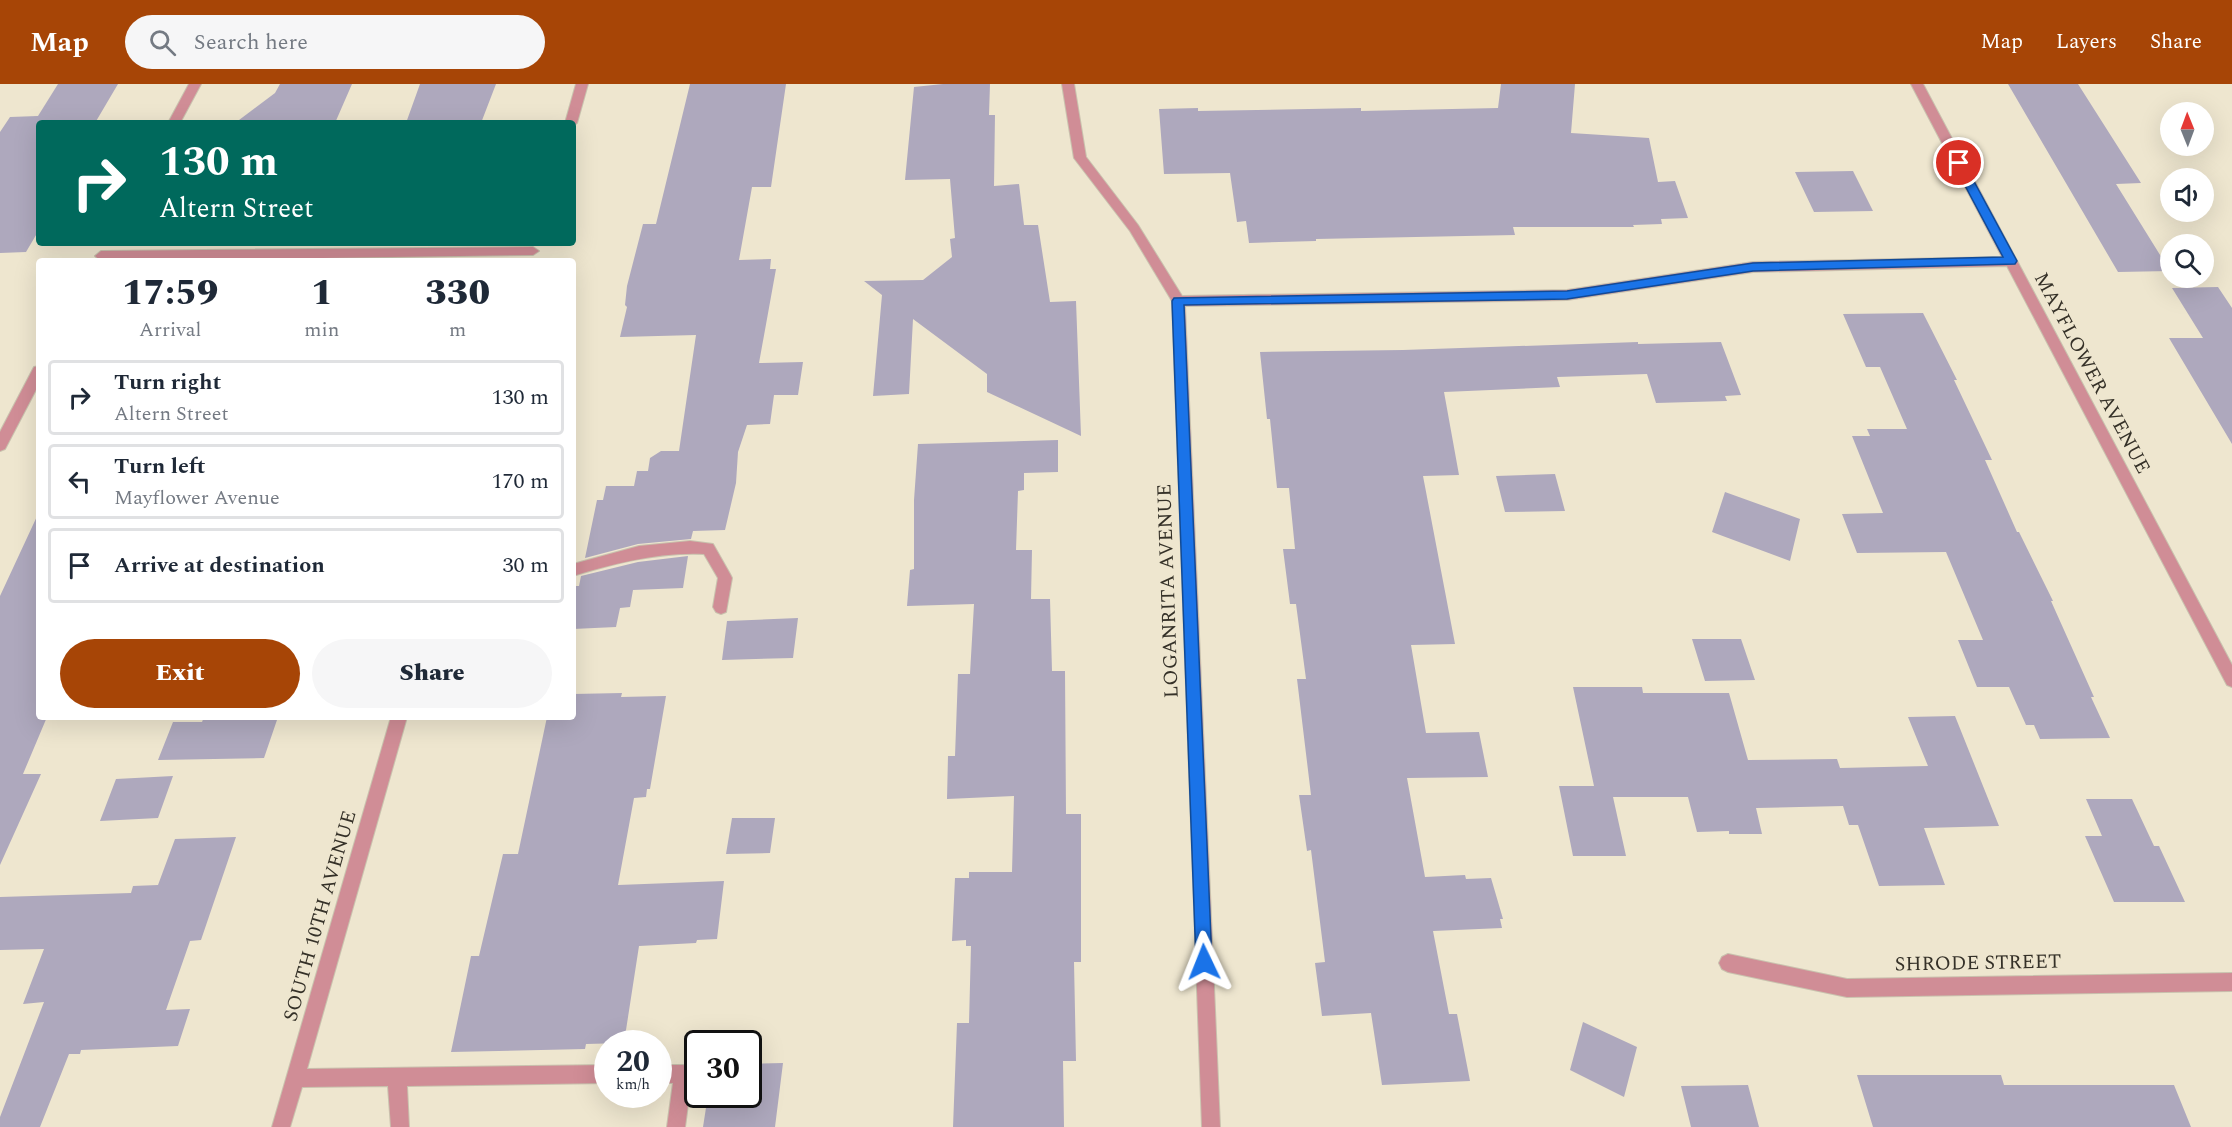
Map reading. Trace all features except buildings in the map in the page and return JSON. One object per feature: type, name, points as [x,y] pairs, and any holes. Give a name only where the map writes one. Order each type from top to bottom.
[{"type":"street","points":[[176,120],[195,84]]},
{"type":"street","points":[[572,120],[582,84]]},
{"type":"street","name":"LOGANRITA AVENUE","points":[[1068,84],[1080,158],[1134,228],[1178,301],[1211,1127]]},
{"type":"street","name":"MAYFLOWER AVENUE","points":[[1917,84],[2232,680]]},
{"type":"street","points":[[99,258],[533,252]]},
{"type":"street","points":[[1178,301],[1567,295],[1753,267],[2011,261]]},
{"type":"street","points":[[0,445],[36,377]]},
{"type":"street","points":[[576,569],[636,551],[708,548],[725,578],[721,607]]},
{"type":"street","name":"SOUTH 10TH AVENUE","points":[[281,1127],[398,720]]},
{"type":"street","name":"SHRODE STREET","points":[[1728,963],[1846,988],[2232,982]]},
{"type":"street","points":[[295,1078],[594,1074]]},
{"type":"street","points":[[672,1074],[683,1074],[676,1127]]},
{"type":"street","points":[[397,1076],[400,1127]]},
{"type":"route","points":[[1204,962],[1178,301],[1567,295],[1753,267],[2011,261],[1959,163]]}]
